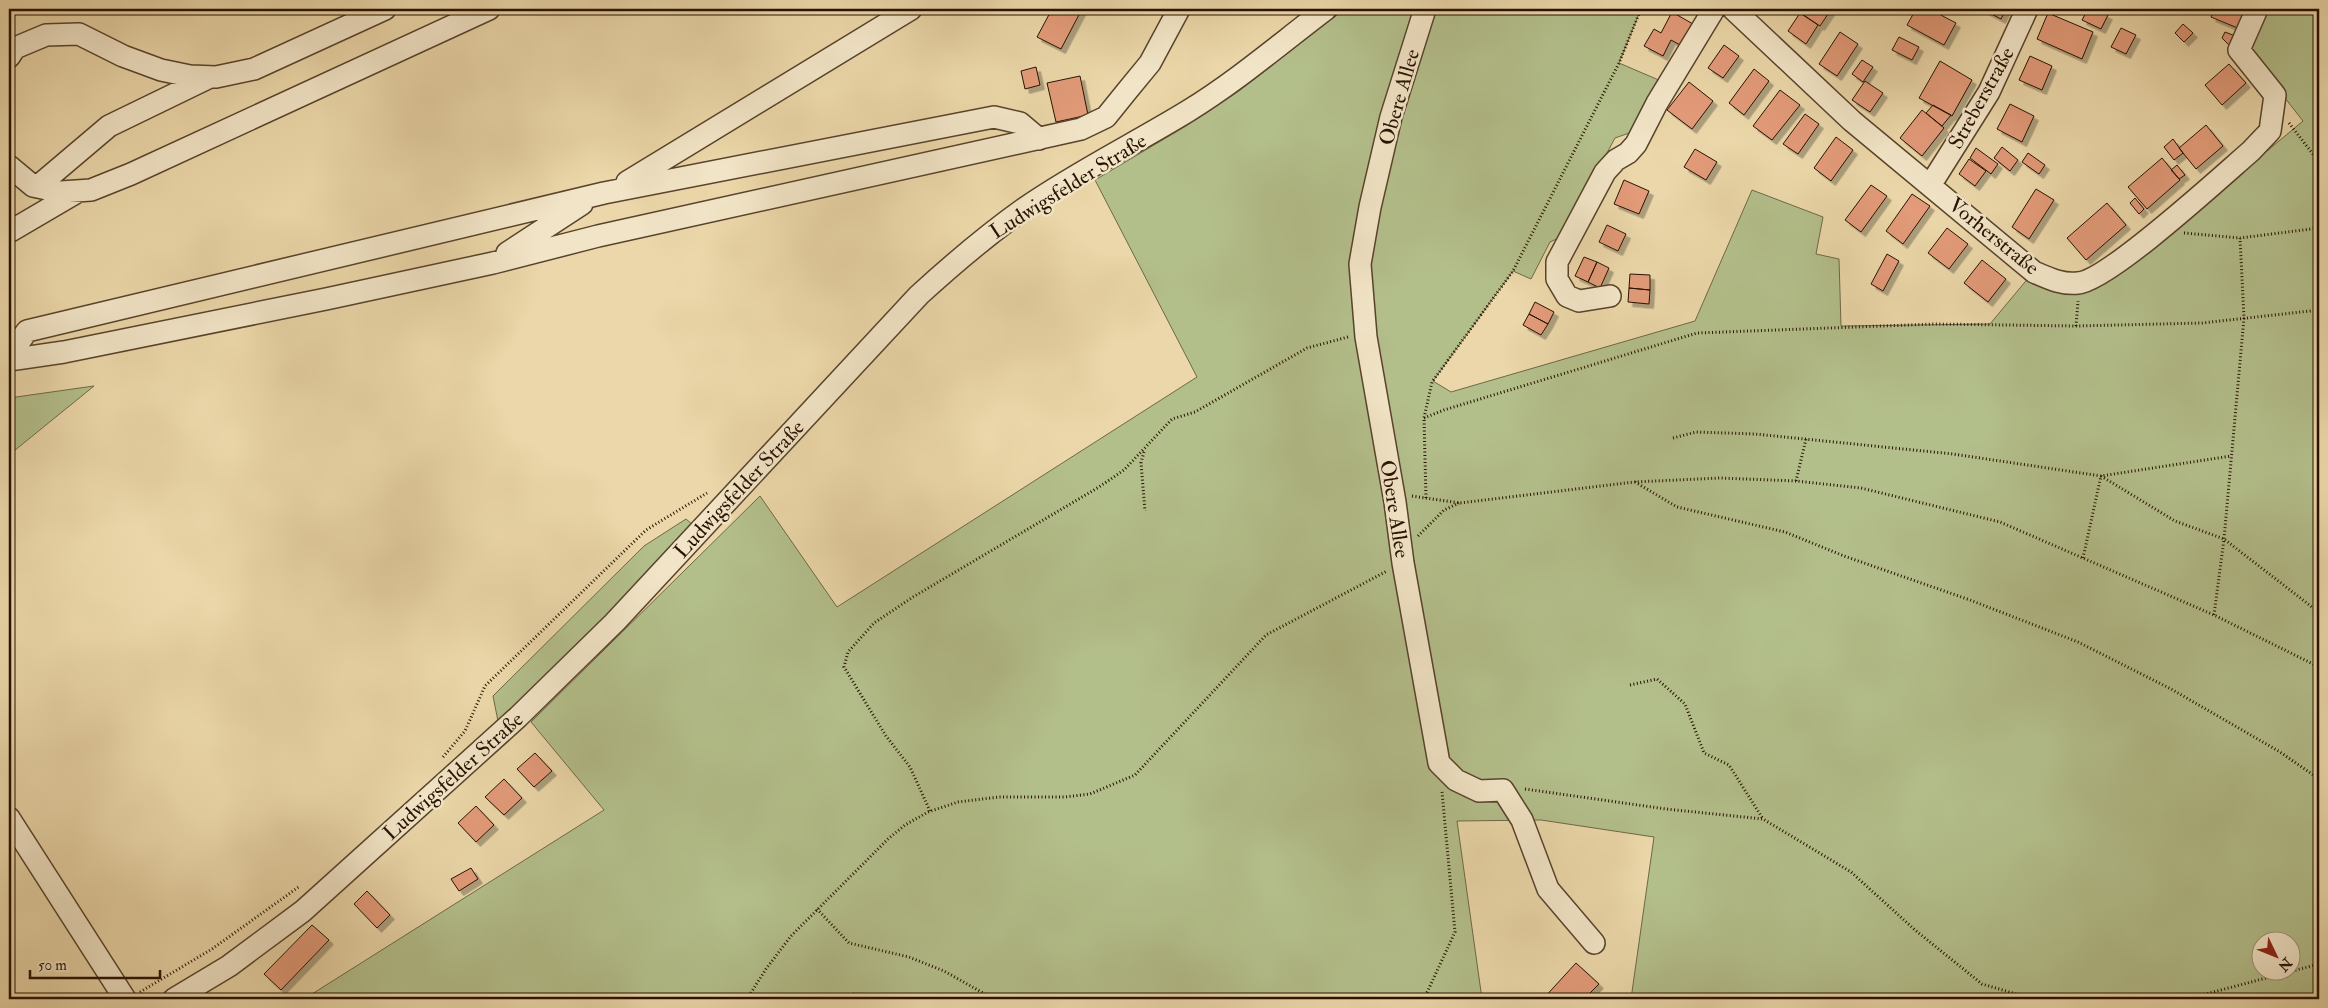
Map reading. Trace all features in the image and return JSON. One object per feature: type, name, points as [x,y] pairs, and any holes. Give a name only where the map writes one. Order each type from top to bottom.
[{"type":"street","points":[[9,57],[15,48],[46,35],[79,34],[123,56],[160,70],[190,76],[210,77],[254,69],[385,9]]},
{"type":"street","points":[[9,166],[37,187],[61,192],[91,190],[131,174],[489,9]]},
{"type":"street","points":[[493,263],[579,206],[642,174],[910,9]]},
{"type":"street","points":[[9,360],[64,352],[179,329],[493,263],[598,236],[1081,129],[1106,117],[1150,63],[1179,9]]},
{"type":"street","name":"Ludwigsfelder Straße","points":[[174,999],[229,966],[304,911],[518,717],[622,615],[912,302],[954,263],[1025,208],[1073,177],[1190,110],[1326,9]]},
{"type":"street","name":"Obere Allee","points":[[1425,9],[1391,117],[1370,207],[1360,264],[1366,337],[1439,763]]},
{"type":"street","points":[[1610,296],[1579,302],[1566,296],[1557,279],[1557,262],[1605,172],[1616,160],[1628,154],[1636,144],[1657,103],[1714,9]]},
{"type":"street","name":"Vorherstraße","points":[[1733,9],[1852,120],[1931,184],[2034,272],[2055,281],[2079,283],[2108,270],[2251,151],[2271,121]]},
{"type":"street","name":"Streberstraße","points":[[1931,184],[1989,92],[2027,9]]},
{"type":"street","points":[[2257,9],[2240,50],[2274,95],[2271,121]]},
{"type":"street","points":[[37,187],[109,126],[210,77]]},
{"type":"street","points":[[9,356],[27,331],[604,193],[994,116],[1020,123],[1038,139]]},
{"type":"street","points":[[9,232],[79,191]]},
{"type":"street","points":[[1439,763],[1456,780],[1478,791],[1503,790],[1522,820],[1548,889],[1594,943]]},
{"type":"street","points":[[9,818],[125,999]]},
{"type":"path","points":[[1426,498],[1424,418],[1432,382],[1513,271],[1619,63],[1641,9]]},
{"type":"path","points":[[2271,121],[2292,125],[2319,162]]},
{"type":"path","points":[[2167,222],[2187,235],[2240,238],[2319,228]]},
{"type":"path","points":[[2214,616],[2224,539],[2244,318],[2240,238]]},
{"type":"path","points":[[2076,326],[2079,283]]},
{"type":"path","points":[[1424,418],[1697,333],[1935,324],[2076,326],[2202,323],[2319,310]]},
{"type":"path","points":[[930,811],[910,766],[886,736],[844,667],[848,652],[874,623],[913,597],[979,560],[1100,487],[1124,470],[1144,451],[1172,419],[1195,412],[1308,348],[1352,336],[1366,337]]},
{"type":"path","points":[[1673,438],[1696,432],[1755,434],[1953,454],[2101,476],[2231,456]]},
{"type":"path","points":[[1796,481],[1806,439]]},
{"type":"path","points":[[1144,451],[1141,463],[1144,511]]},
{"type":"path","points":[[2101,476],[2175,521],[2224,539],[2312,606],[2319,605]]},
{"type":"path","points":[[2083,558],[2101,476]]},
{"type":"path","points":[[1395,502],[1409,496],[1460,503],[1634,482],[1720,478],[1796,481],[1861,488],[1991,520],[2214,616],[2319,667]]},
{"type":"path","points":[[1634,482],[1677,506],[1785,532],[1844,556],[1970,600],[2078,642],[2171,689],[2280,752],[2319,778]]},
{"type":"path","points":[[747,999],[790,936],[905,825],[930,811],[958,802],[999,797],[1065,797],[1090,794],[1135,775],[1266,635],[1402,555],[1444,510],[1460,503]]},
{"type":"path","points":[[1630,685],[1657,679],[1685,704],[1704,753],[1730,765],[1763,819]]},
{"type":"path","points":[[1424,999],[1455,932],[1439,763]]},
{"type":"path","points":[[1503,790],[1516,788],[1666,809],[1763,819],[1851,872],[1914,930],[1982,984],[2033,999]]},
{"type":"path","points":[[817,908],[849,943],[909,957],[944,971],[992,998]]},
{"type":"path","points":[[2187,999],[2319,964]]},
{"type":"path","points":[[822,999],[853,994],[992,998],[1073,997],[1085,999]]},
{"type":"green space","points":[[1345,9],[1641,9],[1619,63],[1661,81],[1635,131],[1615,138],[1563,236],[1550,242],[1531,279],[1513,271],[1433,381],[1451,392],[1695,321],[1752,190],[1823,217],[1816,254],[1839,259],[1841,326],[1990,324],[2030,276],[2119,274],[2303,121],[2248,51],[2266,9],[2319,9],[2319,999],[1631,999],[1654,837],[1541,820],[1457,821],[1482,999],[304,999],[604,810],[531,722],[760,496],[837,607],[1197,377],[1095,180],[1186,126],[1239,91]]},
{"type":"green space","points":[[94,386],[9,455],[9,398]]},
{"type":"green space","points":[[686,519],[693,525],[611,613],[499,726],[493,696],[644,546]]},
{"type":"building","points":[[1052,9],[1082,9],[1061,49],[1037,37]]},
{"type":"building","points":[[1801,9],[1827,9],[1830,11],[1820,26],[1799,12]]},
{"type":"building","points":[[1916,9],[1939,9],[1937,13],[1956,23],[1944,45],[1907,25]]},
{"type":"building","points":[[1982,9],[2006,9],[2001,19]]},
{"type":"building","points":[[2088,9],[2094,9],[2108,15],[2101,29],[2082,20]]},
{"type":"building","points":[[2214,9],[2249,9],[2240,29],[2211,17]]},
{"type":"building","points":[[1672,12],[1693,24],[1682,46],[1671,40],[1663,56],[1644,46],[1654,29],[1661,33]]},
{"type":"building","points":[[1800,13],[1818,25],[1806,44],[1788,31]]},
{"type":"building","points":[[2048,13],[2093,32],[2082,59],[2037,39]]},
{"type":"building","points":[[2183,24],[2193,33],[2184,42],[2175,33]]},
{"type":"building","points":[[2121,28],[2136,35],[2126,54],[2111,47]]},
{"type":"building","points":[[1840,32],[1858,44],[1837,76],[1819,64]]},
{"type":"building","points":[[2225,32],[2238,37],[2233,49],[2222,38]]},
{"type":"building","points":[[1899,37],[1919,47],[1912,60],[1892,50]]},
{"type":"building","points":[[1724,45],[1739,56],[1723,78],[1708,68]]},
{"type":"building","points":[[2030,56],[2052,66],[2042,90],[2019,80]]},
{"type":"building","points":[[1862,60],[1873,67],[1863,82],[1852,74]]},
{"type":"building","points":[[1940,61],[1972,80],[1952,116],[1919,98]]},
{"type":"building","points":[[2229,64],[2246,83],[2222,105],[2205,85]]},
{"type":"building","points":[[1036,67],[1040,85],[1025,89],[1021,71]]},
{"type":"building","points":[[1754,69],[1769,81],[1744,115],[1729,103]]},
{"type":"building","points":[[1080,76],[1088,115],[1056,122],[1047,83]]},
{"type":"building","points":[[1865,81],[1883,93],[1870,112],[1852,100]]},
{"type":"building","points":[[1689,82],[1713,101],[1692,129],[1667,110]]},
{"type":"building","points":[[1780,90],[1800,105],[1772,140],[1753,126]]},
{"type":"building","points":[[2010,104],[2034,116],[2022,142],[1997,129]]},
{"type":"building","points":[[1933,105],[1951,115],[1942,126],[1926,113]]},
{"type":"building","points":[[1922,110],[1944,128],[1922,156],[1900,138]]},
{"type":"building","points":[[1805,114],[1819,124],[1798,154],[1783,144]]},
{"type":"building","points":[[2206,125],[2223,146],[2196,169],[2179,148]]},
{"type":"building","points":[[1836,137],[1853,150],[1831,181],[1814,168]]},
{"type":"building","points":[[2173,139],[2183,153],[2174,160],[2164,147]]},
{"type":"building","points":[[2002,147],[2018,160],[2010,171],[1994,158]]},
{"type":"building","points":[[1976,148],[1998,164],[1991,174],[1970,158]]},
{"type":"building","points":[[1695,149],[1717,162],[1706,180],[1684,167]]},
{"type":"building","points":[[2028,153],[2045,165],[2039,174],[2022,162]]},
{"type":"building","points":[[2162,158],[2180,180],[2147,209],[2128,187]]},
{"type":"building","points":[[1969,159],[1986,171],[1975,186],[1959,174]]},
{"type":"building","points":[[2177,165],[2185,175],[2179,179],[2171,170]]},
{"type":"building","points":[[1624,180],[1649,191],[1639,214],[1614,204]]},
{"type":"building","points":[[1871,185],[1887,196],[1861,232],[1845,220]]},
{"type":"building","points":[[2036,189],[2054,200],[2029,239],[2012,227]]},
{"type":"building","points":[[1912,194],[1930,206],[1903,244],[1886,231]]},
{"type":"building","points":[[2135,198],[2144,209],[2139,214],[2130,203]]},
{"type":"building","points":[[2107,203],[2126,225],[2086,260],[2067,238]]},
{"type":"building","points":[[1607,225],[1626,234],[1618,251],[1599,242]]},
{"type":"building","points":[[1947,228],[1968,244],[1949,269],[1928,253]]},
{"type":"building","points":[[1887,254],[1899,261],[1883,291],[1871,284]]},
{"type":"building","points":[[1584,257],[1597,262],[1588,282],[1575,276]]},
{"type":"building","points":[[1982,260],[2006,279],[1988,302],[1964,283]]},
{"type":"building","points":[[1597,262],[1609,268],[1600,288],[1588,282]]},
{"type":"building","points":[[1630,274],[1650,275],[1650,290],[1629,288]]},
{"type":"building","points":[[1629,288],[1650,290],[1649,304],[1628,302]]},
{"type":"building","points":[[1535,302],[1554,312],[1548,324],[1529,314]]},
{"type":"building","points":[[1529,314],[1548,324],[1541,335],[1523,325]]},
{"type":"building","points":[[535,753],[552,771],[534,787],[517,769]]},
{"type":"building","points":[[504,779],[522,798],[504,815],[485,797]]},
{"type":"building","points":[[476,806],[494,825],[476,842],[458,823]]},
{"type":"building","points":[[471,868],[478,879],[459,891],[451,879]]},
{"type":"building","points":[[367,891],[390,915],[377,928],[354,904]]},
{"type":"building","points":[[312,925],[329,940],[281,990],[264,974]]},
{"type":"building","points":[[1576,963],[1599,984],[1584,999],[1543,999]]}]
